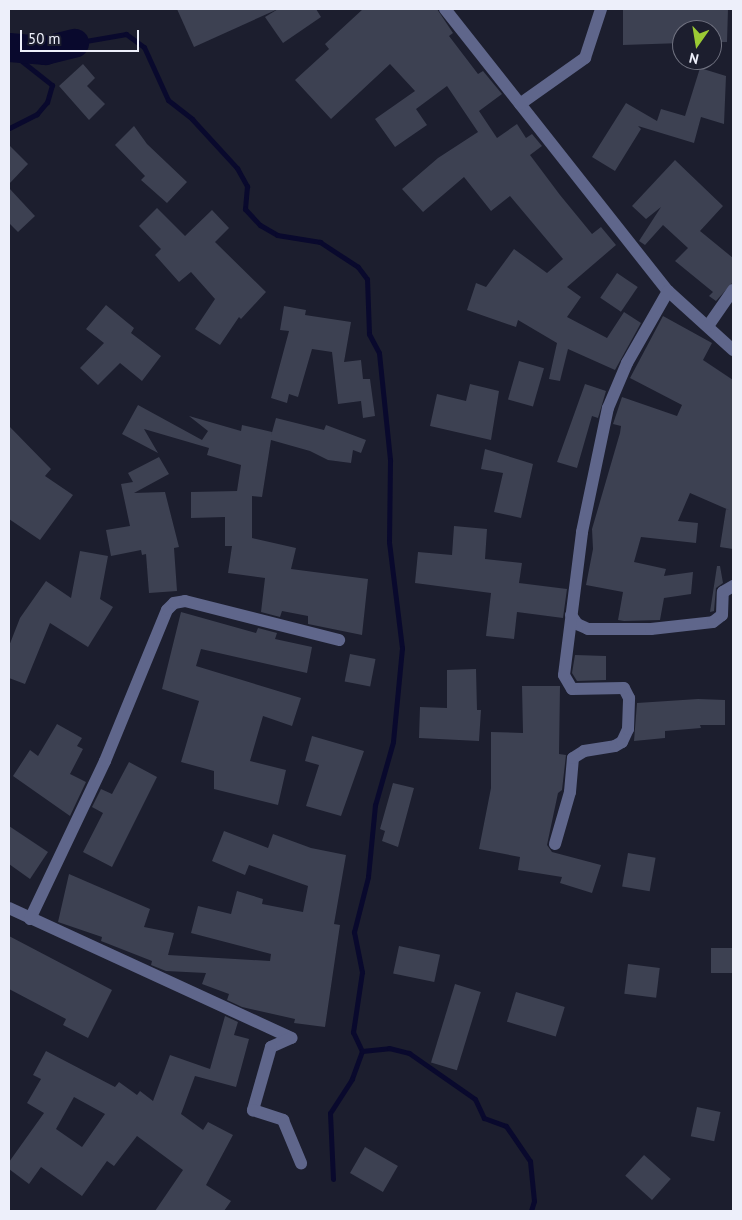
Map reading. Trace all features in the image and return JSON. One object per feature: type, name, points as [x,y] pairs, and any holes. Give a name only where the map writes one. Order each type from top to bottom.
[{"type":"street","points":[[445,9],[668,291],[733,350]]},
{"type":"street","points":[[520,104],[585,58],[601,9]]},
{"type":"street","points":[[708,326],[733,290]]},
{"type":"street","points":[[555,844],[570,792],[573,758],[584,751],[615,746],[622,742],[628,729],[629,698],[624,688],[572,689],[567,684],[564,674],[571,615],[608,408],[627,363],[668,291]]},
{"type":"street","points":[[571,615],[577,624],[588,629],[652,629],[713,622],[722,615],[723,592],[733,586]]},
{"type":"street","points":[[30,919],[105,760],[167,610],[174,603],[185,601],[339,640]]},
{"type":"street","points":[[9,908],[291,1038],[271,1047],[253,1110],[283,1120],[301,1162]]},
{"type":"building","points":[[177,9],[278,9],[194,47]]},
{"type":"building","points":[[278,9],[316,9],[321,17],[283,43],[265,17]]},
{"type":"building","points":[[363,9],[437,9],[453,33],[449,36],[478,74],[483,71],[502,94],[479,111],[497,138],[517,124],[526,138],[532,134],[542,146],[530,155],[560,195],[592,234],[601,227],[616,245],[567,287],[581,297],[567,317],[607,338],[624,312],[641,323],[615,370],[568,349],[560,381],[549,379],[557,343],[518,320],[516,327],[467,310],[476,283],[486,287],[514,249],[547,273],[563,259],[510,196],[491,211],[464,177],[423,212],[402,189],[438,158],[478,132],[447,86],[416,109],[427,125],[395,147],[375,119],[415,91],[390,64],[331,119],[295,80],[329,49],[325,44]]},
{"type":"building","points":[[623,9],[728,9],[727,42],[722,42],[722,20],[672,20],[672,43],[623,45]]},
{"type":"building","points":[[83,64],[95,78],[87,86],[105,104],[89,120],[59,86]]},
{"type":"building","points":[[699,70],[706,70],[726,76],[724,124],[701,117],[694,143],[638,126],[641,129],[615,171],[592,157],[626,103],[657,121],[661,109],[685,116]]},
{"type":"building","points":[[134,126],[147,144],[187,182],[167,203],[141,180],[145,176],[115,145]]},
{"type":"building","points":[[9,145],[28,164],[9,184]]},
{"type":"building","points":[[675,160],[723,206],[700,231],[733,258],[733,282],[716,301],[709,296],[713,292],[675,261],[688,248],[663,225],[645,245],[639,241],[661,207],[646,219],[632,206]]},
{"type":"building","points":[[9,188],[35,216],[18,232],[9,223]]},
{"type":"building","points":[[157,208],[185,236],[212,210],[229,228],[215,242],[266,292],[241,319],[239,317],[220,345],[195,329],[215,299],[191,272],[179,282],[155,255],[161,249],[139,226]]},
{"type":"building","points":[[617,273],[638,287],[621,312],[600,298]]},
{"type":"building","points":[[106,305],[134,328],[131,333],[161,356],[142,381],[120,363],[98,385],[80,368],[104,343],[86,329]]},
{"type":"building","points":[[284,306],[306,310],[305,315],[351,322],[344,362],[361,360],[363,379],[370,379],[375,416],[363,418],[361,401],[338,404],[332,352],[312,349],[298,397],[289,394],[287,403],[271,398],[289,331],[280,330]]},
{"type":"building","points":[[663,316],[712,343],[703,360],[733,380],[733,549],[720,547],[726,509],[729,510],[690,493],[678,521],[698,523],[696,543],[641,537],[634,562],[666,569],[664,576],[693,572],[691,594],[664,598],[660,620],[624,621],[618,620],[623,592],[586,585],[593,549],[592,529],[620,433],[621,426],[613,424],[622,397],[677,416],[682,405],[630,378]]},
{"type":"building","points":[[519,361],[544,368],[533,407],[508,399]]},
{"type":"building","points":[[470,384],[499,391],[491,440],[430,426],[437,394],[466,401]]},
{"type":"building","points":[[585,384],[606,391],[598,418],[592,416],[577,468],[557,462]]},
{"type":"building","points":[[138,405],[202,440],[208,431],[189,416],[241,431],[242,425],[272,432],[271,436],[276,418],[324,430],[326,425],[366,440],[361,453],[353,450],[351,463],[328,460],[310,451],[271,440],[262,497],[252,496],[252,538],[296,548],[291,569],[368,579],[362,635],[308,624],[308,616],[282,611],[280,617],[261,612],[265,578],[228,573],[232,546],[225,546],[225,517],[191,518],[191,492],[237,491],[241,465],[207,455],[209,448],[144,429],[158,453],[122,434]]},
{"type":"building","points":[[9,426],[51,469],[45,476],[73,495],[40,540],[9,519]]},
{"type":"building","points":[[485,449],[533,464],[521,518],[494,512],[503,473],[481,469]]},
{"type":"building","points":[[159,457],[169,474],[134,493],[165,492],[179,547],[174,548],[177,591],[149,593],[146,554],[142,555],[141,550],[111,556],[106,530],[130,526],[121,484],[133,482],[128,473]]},
{"type":"building","points":[[454,526],[487,529],[485,559],[522,563],[519,583],[567,589],[563,618],[517,612],[514,639],[486,636],[491,593],[415,583],[418,552],[452,555]]},
{"type":"building","points":[[80,551],[108,556],[100,599],[113,607],[88,647],[50,623],[25,684],[9,678],[9,646],[20,618],[46,581],[71,598]]},
{"type":"building","points":[[717,566],[720,566],[723,583],[716,588],[714,611],[710,612]]},
{"type":"building","points":[[181,612],[256,633],[258,628],[277,633],[275,639],[312,647],[307,673],[201,649],[196,666],[301,698],[292,726],[263,716],[250,761],[286,770],[278,805],[214,789],[214,771],[181,762],[199,701],[162,689]]},
{"type":"building","points":[[350,654],[376,659],[370,686],[345,681]]},
{"type":"building","points":[[575,655],[606,656],[606,680],[577,681],[572,673]]},
{"type":"building","points":[[476,669],[477,710],[481,710],[479,741],[419,738],[420,707],[447,708],[447,670]]},
{"type":"building","points":[[522,686],[560,686],[559,754],[566,755],[562,790],[558,793],[547,845],[552,852],[601,865],[592,893],[560,883],[562,877],[518,870],[520,857],[479,849],[491,788],[491,732],[523,733]]},
{"type":"building","points":[[698,699],[725,700],[725,725],[700,725],[701,728],[665,731],[665,738],[634,741],[637,703]]},
{"type":"building","points":[[57,724],[82,738],[77,746],[83,749],[70,774],[86,782],[70,816],[13,776],[30,750],[38,756]]},
{"type":"building","points":[[312,736],[364,751],[341,816],[306,806],[319,765],[305,761]]},
{"type":"building","points":[[129,762],[157,777],[112,867],[83,852],[103,813],[92,807],[101,789],[112,794]]},
{"type":"building","points":[[393,783],[414,788],[398,847],[382,841],[385,831],[380,829]]},
{"type":"building","points":[[9,826],[48,852],[30,879],[9,864]]},
{"type":"building","points":[[224,831],[268,848],[273,834],[311,848],[346,855],[334,924],[340,925],[325,1027],[294,1023],[295,1019],[242,1007],[227,1000],[229,994],[202,984],[206,973],[166,971],[151,965],[152,961],[101,941],[102,937],[58,922],[69,874],[150,909],[144,927],[174,933],[168,955],[270,961],[271,954],[191,933],[198,906],[231,914],[237,891],[263,899],[262,904],[303,912],[308,886],[249,865],[245,875],[212,861]]},
{"type":"building","points":[[628,853],[656,858],[650,891],[622,886]]},
{"type":"building","points":[[9,936],[112,990],[88,1038],[63,1025],[66,1019],[9,989]]},
{"type":"building","points":[[399,946],[440,955],[434,982],[393,973]]},
{"type":"building","points":[[711,948],[733,948],[733,973],[711,973]]},
{"type":"building","points":[[628,964],[660,968],[656,998],[624,994]]},
{"type":"building","points":[[455,984],[481,992],[457,1070],[431,1062]]},
{"type":"building","points":[[516,992],[565,1007],[556,1037],[507,1022]]},
{"type":"building","points":[[225,1016],[238,1022],[234,1035],[249,1039],[236,1087],[195,1076],[181,1114],[203,1130],[208,1122],[233,1135],[206,1185],[231,1201],[224,1211],[155,1211],[183,1170],[137,1136],[114,1166],[107,1161],[82,1196],[41,1167],[29,1184],[9,1169],[9,1162],[44,1113],[27,1103],[41,1079],[33,1075],[46,1051],[115,1087],[119,1082],[137,1095],[140,1091],[153,1101],[170,1055],[210,1069]],"holes":[[[74,1097],[105,1114],[82,1147],[56,1129]]]},
{"type":"building","points":[[697,1107],[720,1112],[714,1141],[691,1136]]},
{"type":"building","points":[[365,1147],[398,1166],[383,1192],[350,1173]]},
{"type":"building","points":[[644,1155],[671,1179],[652,1200],[625,1176]]},
{"type":"waterway","points":[[74,43],[126,34],[144,47],[168,100],[192,119],[237,168],[247,186],[245,209],[260,225],[277,235],[320,242],[358,267],[367,279],[369,334],[379,353],[390,460],[389,542],[402,648],[393,742],[375,805],[368,877],[354,932],[362,972],[353,1032],[362,1051],[352,1079],[330,1113],[333,1179]]},
{"type":"waterway","points":[[9,47],[45,50],[74,43]]},
{"type":"waterway","points":[[9,51],[52,85],[47,102],[37,114],[9,128]]},
{"type":"waterway","points":[[362,1051],[389,1048],[409,1053],[475,1099],[484,1118],[506,1126],[530,1161],[534,1201],[531,1211]]}]
